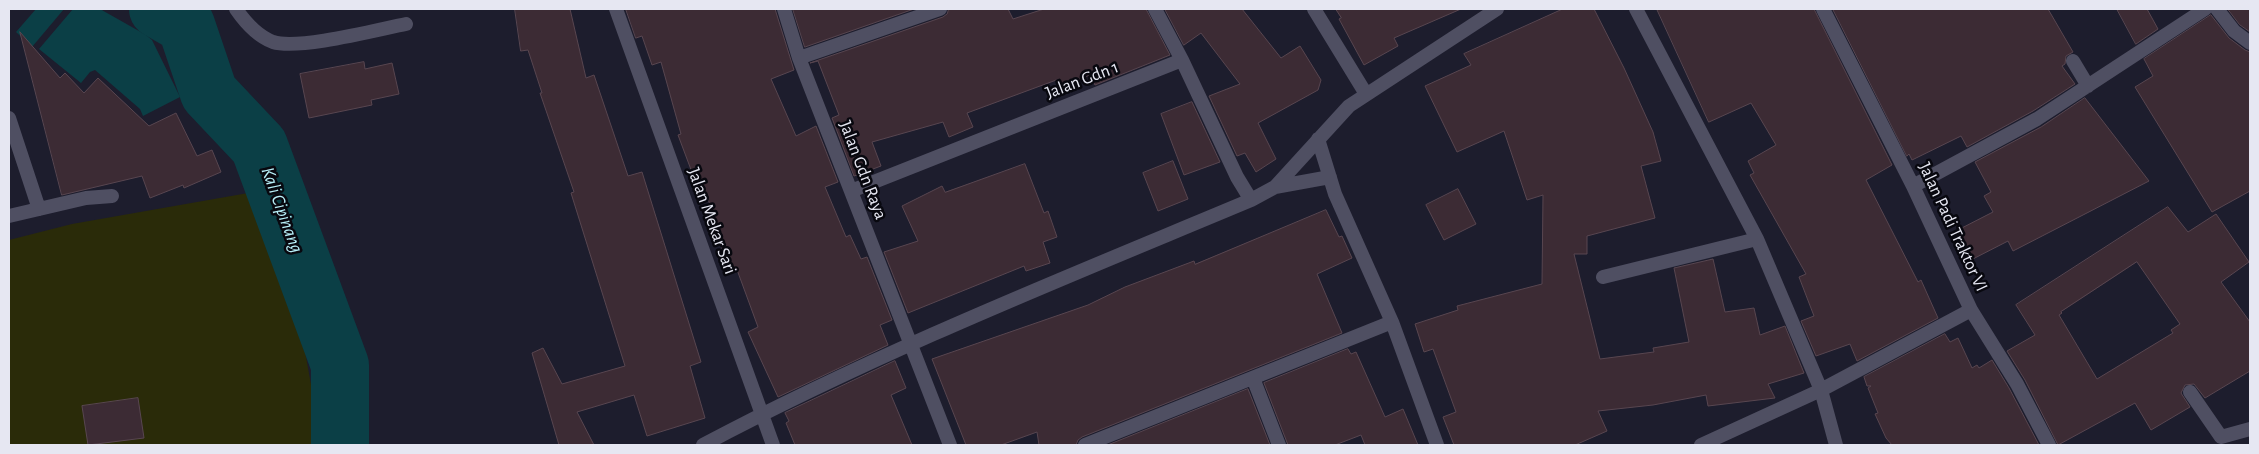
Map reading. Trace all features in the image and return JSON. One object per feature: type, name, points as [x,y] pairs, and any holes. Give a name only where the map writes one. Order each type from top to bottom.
[{"type":"street","points":[[236,9],[253,30],[273,42],[295,45],[406,24]]},
{"type":"street","name":"Jalan Mekar Sari","points":[[616,9],[773,445]]},
{"type":"street","name":"Jalan Gdn Raya","points":[[784,9],[799,58],[950,445]]},
{"type":"street","points":[[799,58],[940,9]]},
{"type":"street","points":[[1156,9],[1237,176],[1251,200]]},
{"type":"street","points":[[1314,9],[1366,94]]},
{"type":"street","points":[[1275,187],[1349,106],[1497,9]]},
{"type":"street","points":[[1636,9],[1757,239],[1820,390],[1836,445]]},
{"type":"street","name":"Jalan Padi Traktor VI","points":[[1701,445],[1820,390],[1971,310],[1913,186],[1823,9]]},
{"type":"street","points":[[1913,186],[2037,118],[2205,9]]},
{"type":"street","points":[[2217,9],[2234,31],[2250,43]]},
{"type":"street","name":"Jalan Gdn 1","points":[[851,191],[1182,60]]},
{"type":"street","points":[[2073,61],[2088,86]]},
{"type":"street","points":[[9,118],[39,209]]},
{"type":"street","points":[[1318,139],[1335,194],[1392,322],[1437,445]]},
{"type":"street","points":[[703,445],[761,414],[910,343],[1251,200],[1275,187],[1330,177]]},
{"type":"street","points":[[9,216],[86,198],[112,196]]},
{"type":"street","points":[[1604,277],[1757,239]]},
{"type":"street","points":[[1971,310],[2017,384],[2049,445]]},
{"type":"street","points":[[1085,445],[1392,322]]},
{"type":"street","points":[[1253,378],[1279,445]]},
{"type":"street","points":[[2190,392],[2221,437],[2250,429]]},
{"type":"shaded area","points":[[36,9],[64,9],[32,47],[16,32]]},
{"type":"shaded area","points":[[73,9],[100,9],[146,35],[152,40],[180,97],[143,116],[140,109],[95,70],[90,72],[81,83],[39,49]]},
{"type":"shaded area","points":[[254,192],[300,324],[320,434],[320,445],[9,445],[9,240],[72,224]]},
{"type":"building","points":[[515,9],[570,9],[586,78],[594,75],[628,176],[642,172],[701,362],[690,366],[705,418],[647,436],[634,395],[577,412],[594,445],[559,445],[532,353],[543,348],[562,384],[625,366],[571,193],[574,192],[540,93],[542,93],[528,50],[521,51]]},
{"type":"building","points":[[626,9],[775,9],[794,70],[771,79],[796,136],[816,126],[838,182],[825,187],[846,237],[850,235],[861,259],[867,257],[892,320],[880,325],[888,345],[778,397],[748,332],[758,327],[736,267],[729,269],[718,237],[722,236],[698,173],[693,175],[678,135],[681,134],[661,62],[652,65],[642,36],[636,38]]},
{"type":"building","points":[[793,9],[914,9],[805,47]]},
{"type":"building","points":[[949,9],[1008,9],[1013,19],[1044,9],[1146,9],[1170,55],[1095,85],[1090,75],[1062,86],[1059,79],[967,113],[973,127],[949,137],[943,122],[872,142],[881,166],[854,176],[832,118],[839,115],[818,61],[810,63],[943,17]]},
{"type":"building","points":[[1165,9],[1242,9],[1281,58],[1300,46],[1321,80],[1318,90],[1258,123],[1276,159],[1256,172],[1245,153],[1237,156],[1209,96],[1240,84],[1201,33],[1184,45]]},
{"type":"building","points":[[1336,9],[1461,9],[1394,38],[1398,46],[1364,65],[1339,19],[1341,18]]},
{"type":"building","points":[[1563,9],[1594,9],[1624,68],[1653,132],[1661,161],[1641,166],[1655,218],[1587,236],[1587,254],[1574,254],[1600,359],[1654,352],[1653,348],[1689,342],[1674,268],[1713,259],[1725,312],[1754,308],[1760,335],[1785,326],[1804,373],[1768,384],[1775,398],[1708,406],[1706,395],[1653,405],[1598,411],[1607,431],[1575,445],[1454,445],[1443,417],[1456,412],[1433,349],[1424,352],[1415,324],[1458,310],[1457,306],[1542,284],[1543,195],[1527,200],[1504,131],[1457,152],[1425,86],[1471,65],[1464,54]]},
{"type":"building","points":[[1657,9],[1814,9],[1892,165],[1866,180],[1918,282],[1921,280],[1938,318],[1857,361],[1850,344],[1816,356],[1801,321],[1814,316],[1799,277],[1806,274],[1750,175],[1754,173],[1748,161],[1776,145],[1751,103],[1709,122]]},
{"type":"building","points":[[1833,9],[2048,9],[2073,52],[2066,56],[2065,64],[2062,66],[2075,84],[2033,111],[1967,147],[1961,136],[1912,160],[1909,154],[1907,156]]},
{"type":"building","points":[[2117,9],[2147,9],[2158,29],[2136,44]]},
{"type":"building","points":[[2228,9],[2250,9],[2250,32],[2240,25]]},
{"type":"building","points":[[2211,15],[2229,38],[2250,52],[2250,191],[2212,212],[2135,87],[2153,76],[2144,59]]},
{"type":"building","points":[[20,32],[60,78],[65,73],[84,93],[98,78],[149,126],[176,113],[197,156],[212,150],[221,172],[184,188],[183,185],[150,198],[142,176],[62,195]]},
{"type":"building","points":[[364,62],[365,69],[392,63],[399,94],[371,100],[372,105],[309,118],[300,74]]},
{"type":"building","points":[[2085,98],[2149,181],[2013,251],[2008,241],[1967,262],[1952,233],[1993,212],[1984,196],[1991,192],[1975,162],[2041,127]]},
{"type":"building","points":[[1192,102],[1220,162],[1184,175],[1161,114]]},
{"type":"building","points":[[1173,161],[1188,199],[1158,211],[1143,173]]},
{"type":"building","points":[[1025,164],[1044,213],[1048,211],[1057,237],[1043,242],[1050,263],[1026,271],[1024,266],[908,313],[884,252],[918,241],[902,206],[942,186],[945,192]]},
{"type":"building","points":[[1458,189],[1476,224],[1444,240],[1426,205]]},
{"type":"building","points":[[2168,207],[2188,232],[2216,214],[2249,262],[2221,282],[2250,322],[2250,371],[2205,398],[2194,384],[2185,385],[2181,393],[2190,407],[2151,430],[2135,403],[2058,445],[2025,380],[2007,351],[2035,335],[2016,305]],"holes":[[[2137,262],[2180,324],[2171,330],[2173,333],[2097,379],[2059,315]]]},
{"type":"building","points":[[1326,210],[1339,237],[1342,236],[1352,258],[1317,274],[1342,333],[1082,437],[1076,445],[1039,445],[1037,432],[1001,445],[966,445],[932,359],[1088,305],[1125,287],[1194,261],[1195,264]]},
{"type":"building","points":[[1945,334],[1950,342],[1958,338],[1972,368],[1977,365],[1979,368],[1992,360],[2039,445],[1892,445],[1886,438],[1875,414],[1878,413],[1868,388],[1871,386],[1867,386],[1864,377]]},
{"type":"building","points":[[1348,349],[1351,354],[1356,352],[1385,417],[1403,409],[1418,445],[1365,445],[1361,435],[1335,445],[1288,445],[1264,383]]},
{"type":"building","points":[[895,361],[906,388],[891,395],[912,445],[795,445],[786,423],[789,421],[785,413]]},
{"type":"building","points":[[1248,389],[1270,445],[1108,445]]},
{"type":"building","points":[[138,398],[144,438],[88,445],[82,406]]},
{"type":"waterway","name":"Kali Cipinang","points":[[158,9],[186,25],[209,93],[259,146],[340,365],[340,445]]}]
